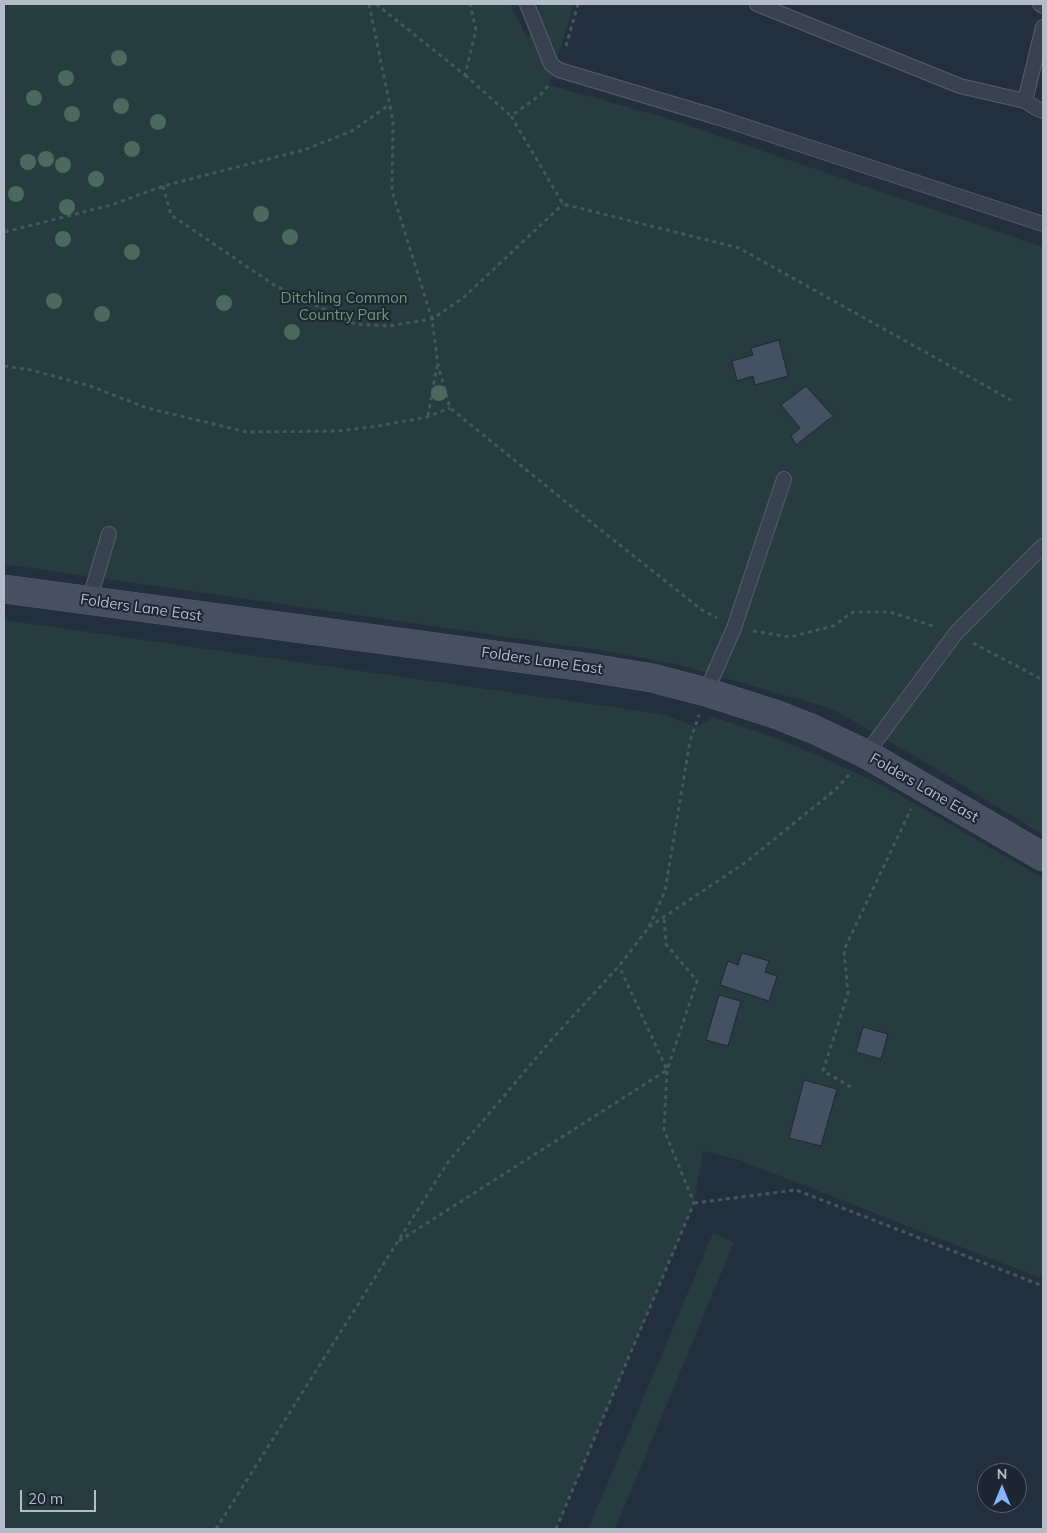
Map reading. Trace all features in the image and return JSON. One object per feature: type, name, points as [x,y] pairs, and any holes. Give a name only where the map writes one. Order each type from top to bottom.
[{"type":"street","name":"Folders Lane East","points":[[4,589],[576,666],[652,678],[706,692],[775,714],[813,729],[866,754],[1043,857]]},
{"type":"lane","points":[[528,4],[551,64],[559,70],[720,118],[1043,224]]},
{"type":"lane","points":[[757,4],[960,86],[1026,101],[1043,111]]},
{"type":"lane","points":[[1026,101],[1043,26]]},
{"type":"lane","points":[[706,692],[734,628],[784,479]]},
{"type":"lane","points":[[89,601],[109,534]]},
{"type":"lane","points":[[866,754],[956,633],[1043,546]]},
{"type":"path","points":[[369,4],[392,121],[392,191],[432,319],[438,366],[450,408],[702,610],[734,628],[790,637],[833,626],[853,612],[890,612],[956,633],[1043,680]]},
{"type":"path","points":[[376,4],[465,75],[511,116],[563,204],[739,248],[1011,400]]},
{"type":"path","points":[[465,75],[476,30],[470,4]]},
{"type":"path","points":[[511,116],[540,95],[549,85]]},
{"type":"path","points":[[5,232],[111,205],[163,186],[304,150],[352,131],[389,105]]},
{"type":"path","points":[[163,186],[171,215],[274,285],[355,324],[389,326],[432,319],[463,298],[563,204]]},
{"type":"path","points":[[4,227],[4,241]]},
{"type":"path","points":[[4,366],[57,376],[90,386],[147,408],[247,432],[338,431],[427,417],[450,408]]},
{"type":"path","points":[[427,417],[438,366]]},
{"type":"path","points":[[216,1529],[448,1162],[552,1038],[619,966],[649,927],[665,891],[690,741],[706,692]]},
{"type":"path","points":[[649,927],[746,862],[835,790],[866,754]]},
{"type":"path","points":[[851,1087],[823,1072],[848,993],[844,950],[922,786]]},
{"type":"path","points":[[556,1529],[694,1203],[664,1130],[667,1070],[697,981],[666,944],[664,917]]},
{"type":"path","points":[[619,966],[667,1070]]},
{"type":"path","points":[[396,1242],[667,1070]]},
{"type":"path","points":[[694,1203],[796,1190],[1043,1286]]},
{"type":"green space","name":"Ditchling Common Country Park","points":[[4,4],[510,4],[528,39],[541,4],[574,4],[549,85],[666,118],[1043,247],[1043,835],[935,768],[833,709],[679,665],[599,650],[4,564]]},
{"type":"green space","points":[[4,620],[661,714],[697,727],[713,717],[762,733],[824,758],[887,788],[1043,878],[1043,1279],[739,1160],[703,1151],[694,1203],[556,1529],[4,1529]]},
{"type":"green space","points":[[713,1233],[734,1242],[615,1529],[588,1529]]},
{"type":"building","points":[[779,340],[788,376],[755,385],[753,376],[737,381],[732,361],[753,355],[751,348]]},
{"type":"building","points":[[806,386],[833,416],[796,445],[791,436],[800,428],[781,405]]},
{"type":"building","points":[[742,953],[769,961],[765,972],[777,976],[769,1001],[720,985],[728,961],[738,965]]},
{"type":"building","points":[[719,995],[741,1001],[728,1046],[706,1040]]},
{"type":"building","points":[[863,1027],[888,1034],[881,1059],[856,1052]]},
{"type":"building","points":[[804,1080],[837,1089],[821,1146],[789,1138]]}]
